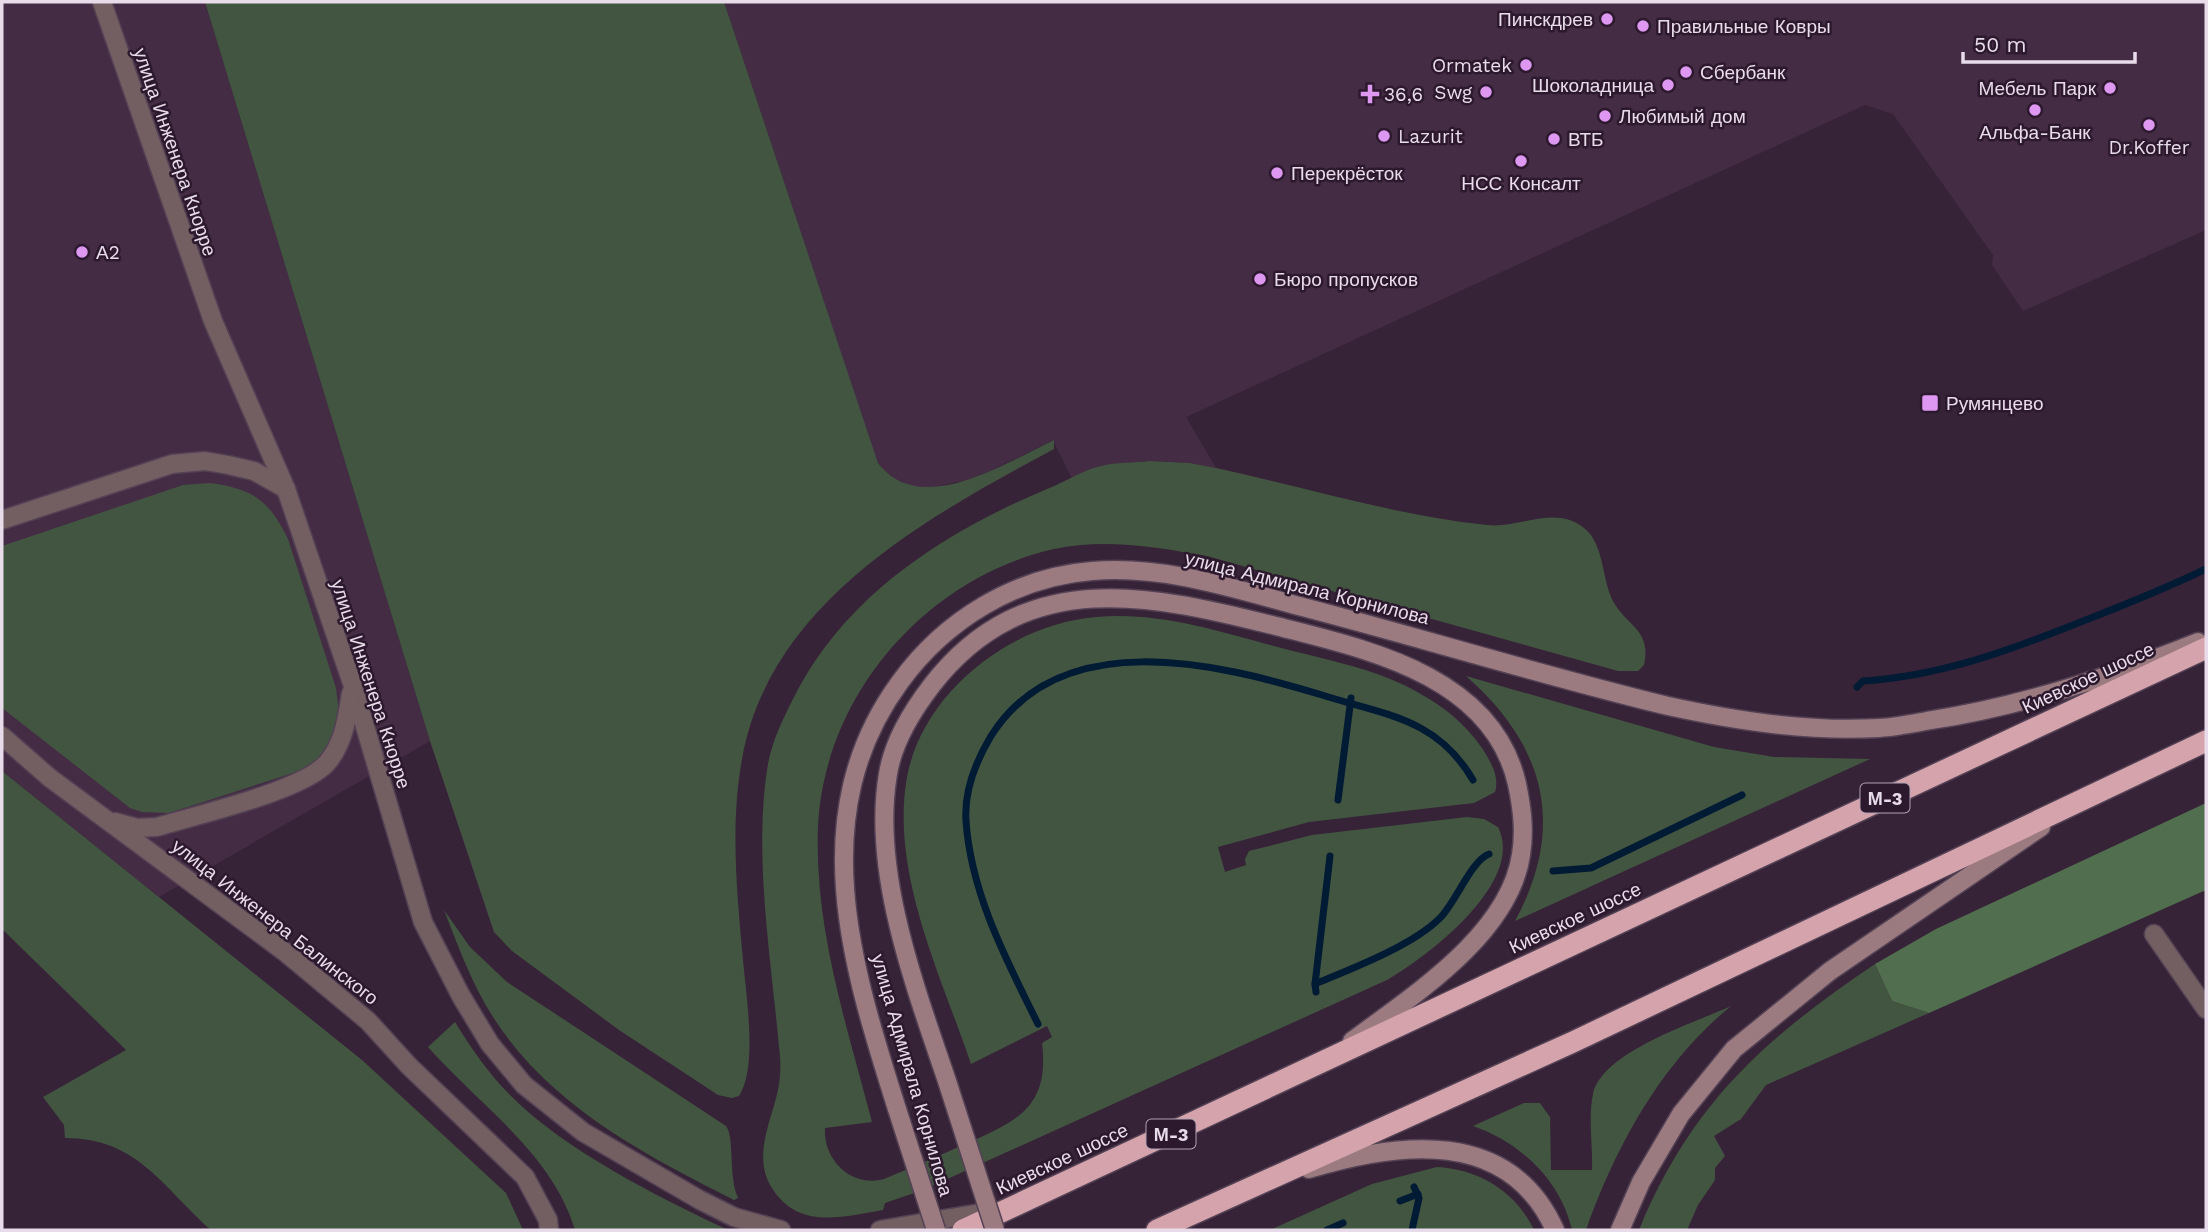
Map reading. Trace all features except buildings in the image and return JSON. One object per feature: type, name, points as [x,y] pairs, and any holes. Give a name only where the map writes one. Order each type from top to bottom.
[{"type":"highway","name":"Киевское шоссе","points":[[963,1230],[2206,648]]},
{"type":"highway","points":[[1157,1230],[1573,1042],[2206,741]]},
{"type":"main road","name":"улица Адмирала Корнилова","points":[[936,1230],[860,983],[849,923],[844,829],[855,765],[876,717],[906,674],[929,647],[958,621],[1032,583],[1094,571],[1173,575],[1346,618],[1668,706],[1731,719],[1836,728],[1882,728],[1978,713],[2061,691],[2206,639]]},
{"type":"main road","name":"улица Адмирала Корнилова","points":[[995,1230],[905,943],[887,858],[885,801],[894,751],[928,691],[941,673],[974,643],[995,630],[1041,608],[1096,597],[1143,598],[1196,606],[1381,656],[1425,674],[1472,706],[1503,747],[1514,769],[1524,833],[1514,882],[1499,910],[1430,982],[1329,1059]]},
{"type":"main road","points":[[1620,1230],[1641,1182],[1681,1114],[1734,1049],[1784,1005],[1895,924],[2078,802]]},
{"type":"main road","points":[[1262,1184],[1371,1154],[1448,1149],[1481,1157],[1512,1175],[1535,1199],[1555,1230]]},
{"type":"street","name":"улица Инженера Кнорре","points":[[102,2],[213,321],[286,489],[353,686],[423,922],[466,1005],[506,1064],[542,1102],[604,1146],[723,1211],[780,1230]]},
{"type":"street","points":[[2,520],[172,464],[205,461],[228,465],[254,471],[286,489]]},
{"type":"street","points":[[107,820],[137,828],[157,827],[299,782],[326,765],[337,748],[346,728],[353,686]]},
{"type":"street","name":"улица Инженера Балинского","points":[[2,736],[51,778],[285,952],[368,1021],[409,1066],[525,1177],[548,1220],[549,1230]]},
{"type":"street","points":[[2154,934],[2206,1009]]},
{"type":"street","points":[[880,1230],[1013,1208]]},
{"type":"shaded area","points":[[2,2],[205,2],[430,741],[159,897],[2,771]]},
{"type":"shaded area","points":[[724,2],[2206,2],[2206,230],[2023,311],[1992,265],[1993,255],[1893,114],[1865,105],[1186,417],[1216,468],[1190,463],[1149,461],[1100,466],[1072,479],[1053,440],[976,478],[926,489],[907,485],[887,474],[878,463]]},
{"type":"green space","points":[[205,2],[724,2],[878,463],[896,479],[917,486],[940,486],[988,472],[1054,440],[1054,449],[955,504],[860,571],[819,610],[785,654],[758,703],[742,759],[736,809],[737,885],[749,1030],[748,1067],[739,1096],[732,1098],[718,1095],[619,1030],[512,951],[494,932],[430,741]]},
{"type":"green space","points":[[1149,461],[1190,463],[1216,468],[1385,508],[1453,521],[1499,525],[1549,518],[1573,521],[1591,535],[1596,544],[1611,597],[1638,631],[1645,645],[1644,665],[1638,671],[1618,671],[1207,556],[1150,547],[1092,544],[1054,549],[1007,564],[964,586],[925,615],[890,649],[862,689],[839,732],[825,778],[818,827],[821,902],[834,976],[872,1122],[825,1128],[829,1151],[834,1161],[851,1175],[872,1181],[884,1179],[999,1128],[1025,1110],[1040,1083],[1042,1043],[1052,1037],[1047,1026],[971,1064],[921,923],[906,850],[904,813],[907,777],[916,746],[932,717],[952,690],[976,667],[1034,632],[1065,622],[1097,617],[1146,617],[1194,625],[1356,667],[1404,685],[1446,710],[1475,739],[1493,769],[1495,792],[1474,803],[1309,822],[1218,847],[1225,872],[1246,865],[1245,859],[1249,851],[1312,835],[1467,817],[1484,819],[1498,827],[1503,848],[1498,871],[1486,894],[1468,916],[1425,954],[1387,980],[923,1190],[885,1203],[883,1210],[822,1217],[795,1210],[772,1188],[766,1176],[763,1152],[778,1090],[780,1052],[765,905],[762,833],[768,764],[785,714],[814,662],[840,629],[900,572],[935,547],[971,525],[1088,470],[1113,464]]},
{"type":"green space","points":[[210,483],[249,493],[266,506],[281,526],[288,539],[336,688],[339,713],[333,740],[317,760],[296,772],[169,813],[142,812],[130,808],[2,708],[2,546],[183,485]]},
{"type":"green space","points":[[1466,676],[1714,747],[1774,757],[1870,759],[1515,921],[1531,886],[1540,853],[1543,821],[1540,790],[1530,759],[1515,731],[1493,703]]},
{"type":"green space","points":[[2,771],[362,1060],[506,1193],[523,1230],[211,1230],[163,1182],[130,1156],[112,1146],[90,1140],[65,1138],[64,1125],[43,1097],[126,1050],[2,929]]},
{"type":"green space","points":[[2206,803],[2206,890],[1929,1013],[1892,1001],[1875,964],[1936,929]]},
{"type":"green space","points":[[444,910],[470,947],[507,982],[726,1126],[738,1198],[734,1200],[633,1145],[600,1124],[541,1076],[516,1048],[485,1004]]},
{"type":"green space","points":[[1875,964],[1892,1001],[1929,1013],[1766,1085],[1741,1119],[1714,1136],[1725,1156],[1715,1168],[1715,1180],[1698,1205],[1687,1230],[1639,1230],[1659,1186],[1682,1146],[1707,1110],[1735,1078],[1799,1019]]},
{"type":"green space","points":[[1731,1006],[1706,1028],[1662,1080],[1626,1137],[1586,1230],[1572,1230],[1558,1195],[1536,1166],[1522,1153],[1507,1142],[1473,1126],[1524,1103],[1540,1103],[1550,1117],[1551,1170],[1592,1170],[1592,1103],[1600,1079],[1631,1052],[1673,1030]]},
{"type":"green space","points":[[455,1022],[502,1087],[557,1135],[613,1171],[728,1230],[575,1230],[550,1177],[532,1154],[428,1047]]},
{"type":"green space","points":[[1437,1167],[1467,1172],[1494,1185],[1517,1204],[1534,1230],[1270,1230],[1372,1184]]},
{"type":"waterway","points":[[1857,687],[1863,681],[1919,674],[2000,652],[2127,604],[2206,569]]},
{"type":"waterway","points":[[1038,1024],[1003,951],[983,901],[969,848],[966,810],[972,777],[991,736],[1021,701],[1057,678],[1099,666],[1143,662],[1190,665],[1281,683],[1388,714],[1426,731],[1459,759],[1473,780]]},
{"type":"waterway","points":[[1338,800],[1351,698]]},
{"type":"waterway","points":[[1553,871],[1591,868],[1742,795]]},
{"type":"waterway","points":[[1316,992],[1315,984],[1380,956],[1428,928],[1446,911],[1476,865],[1489,854]]},
{"type":"waterway","points":[[1315,984],[1330,856]]},
{"type":"waterway","points":[[1412,1230],[1419,1198],[1414,1187]]},
{"type":"waterway","points":[[1400,1201],[1418,1194]]},
{"type":"waterway","points":[[1327,1230],[1343,1223]]},
{"type":"place","name":"Пинскдрев","points":[[1607,19]]},
{"type":"place","name":"Правильные Ковры","points":[[1643,26]]},
{"type":"place","name":"Ormatek","points":[[1526,65]]},
{"type":"place","name":"Сбербанк","points":[[1686,72]]},
{"type":"place","name":"Шоколадница","points":[[1668,85]]},
{"type":"place","name":"Мебель Парк","points":[[2110,88]]},
{"type":"place","name":"Swg","points":[[1486,92]]},
{"type":"place","name":"36,6","points":[[1370,94]]},
{"type":"place","name":"Альфа-Банк","points":[[2035,110]]},
{"type":"place","name":"Любимый дом","points":[[1605,116]]},
{"type":"place","name":"Dr.Koffer","points":[[2149,125]]},
{"type":"place","name":"Lazurit","points":[[1384,136]]},
{"type":"place","name":"ВТБ","points":[[1554,139]]},
{"type":"place","name":"НСС Консалт","points":[[1521,161]]},
{"type":"place","name":"Перекрёсток","points":[[1277,173]]},
{"type":"place","name":"А2","points":[[82,252]]},
{"type":"place","name":"Бюро пропусков","points":[[1260,279]]},
{"type":"place","name":"Румянцево","points":[[1930,403]]}]
